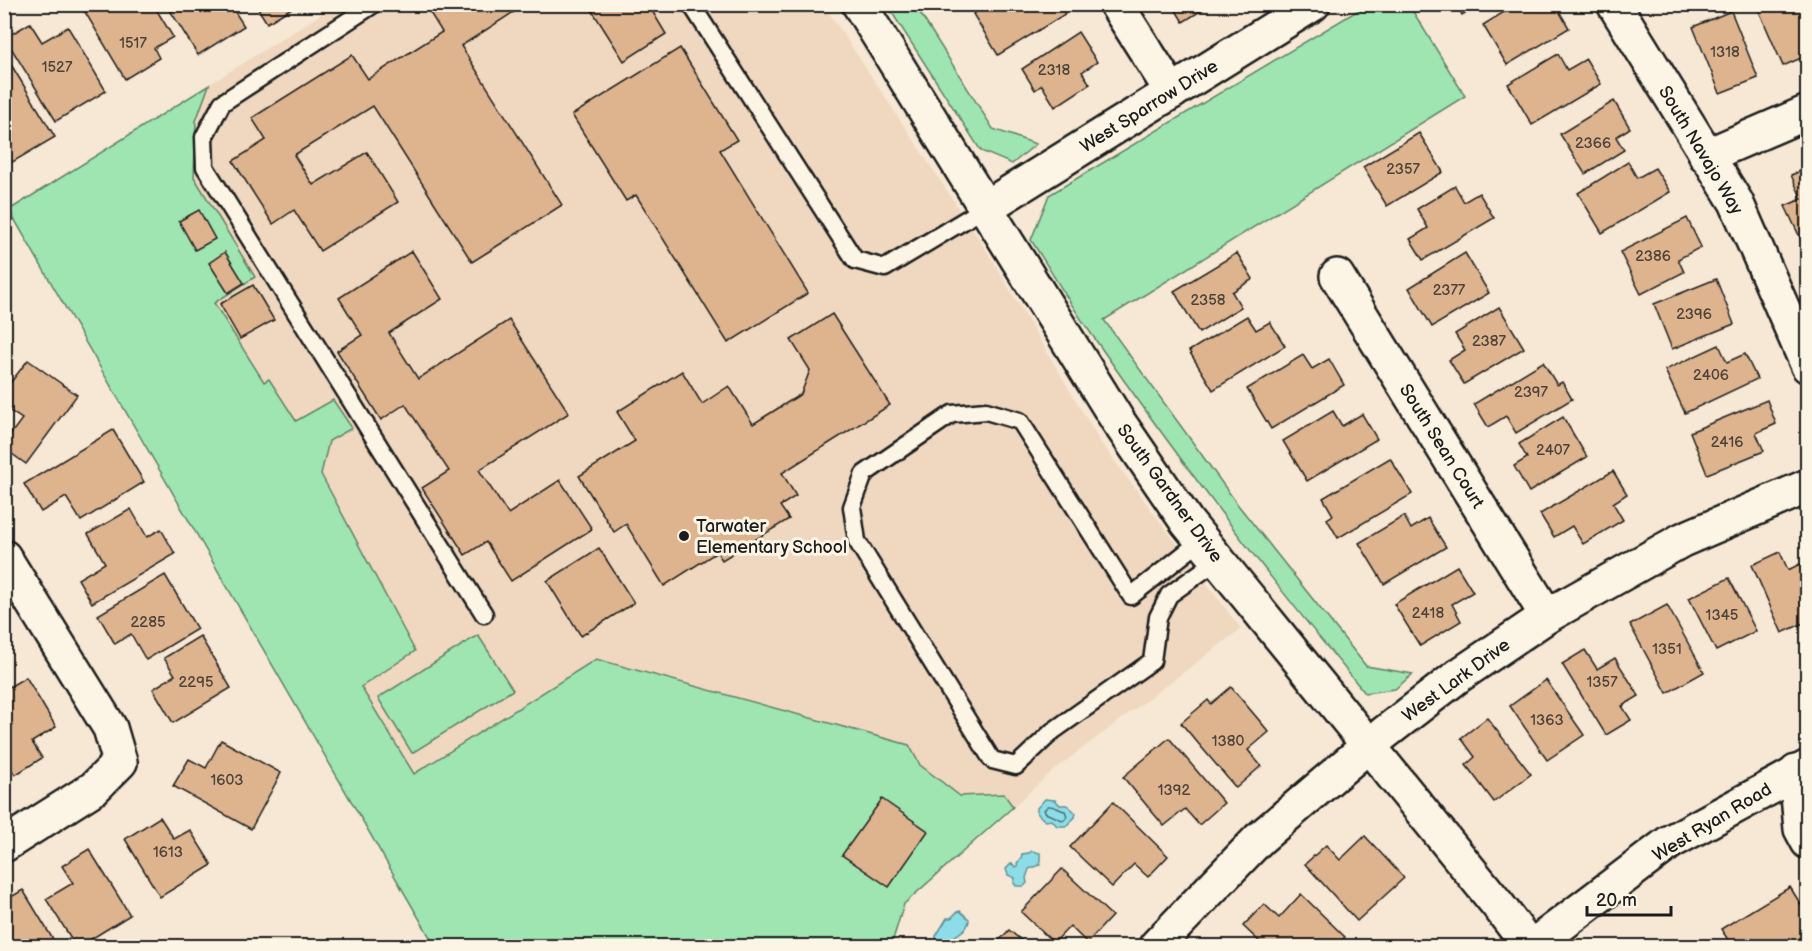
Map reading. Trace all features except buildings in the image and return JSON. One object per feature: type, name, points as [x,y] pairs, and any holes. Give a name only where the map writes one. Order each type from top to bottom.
[{"type":"street","name":"South Gardner Drive","points":[[859,4],[1118,420],[1187,522],[1531,946]]},
{"type":"street","points":[[1116,4],[1172,92]]},
{"type":"street","name":"West Sparrow Drive","points":[[985,208],[1313,4]]},
{"type":"street","name":"South Navajo Way","points":[[1614,4],[1736,202],[1808,366]]},
{"type":"street","points":[[1707,156],[1808,112]]},
{"type":"street","name":"South Sean Court","points":[[1337,276],[1547,616]]},
{"type":"street","name":"West Lark Drive","points":[[1156,946],[1259,839],[1369,745],[1458,676],[1547,616],[1682,540],[1808,486]]},
{"type":"street","points":[[4,557],[110,728],[120,762],[94,788],[4,845]]},
{"type":"street","points":[[1804,774],[1800,829],[1808,842]]},
{"type":"street","name":"West Ryan Road","points":[[1531,946],[1670,842],[1804,774]]},
{"type":"lane","points":[[374,4],[222,103],[204,136],[205,167],[484,614]]},
{"type":"lane","points":[[691,4],[855,260],[885,268],[985,208]]},
{"type":"lane","points":[[986,411],[1020,421],[1131,596],[1210,550],[1169,595],[1158,617],[1152,661],[1053,731],[1016,766],[992,760],[857,541],[852,507],[864,474],[952,414],[986,411]]},
{"type":"shaded area","name":"Tarwater Elementary School","points":[[336,5],[824,5],[987,251],[1101,443],[1241,629],[1054,770],[904,904],[891,946],[435,946],[9,210]]},
{"type":"green space","points":[[887,5],[915,5],[993,129],[1036,144],[1012,164],[981,151]]},
{"type":"green space","points":[[1367,5],[1409,5],[1465,96],[1104,320],[1238,505],[1366,666],[1413,674],[1395,689],[1365,693],[1293,605],[1189,470],[1090,332],[1031,240],[1049,195]]},
{"type":"green space","points":[[209,85],[196,121],[194,177],[255,277],[214,303],[264,382],[269,379],[296,421],[333,400],[352,428],[329,441],[321,474],[415,651],[361,687],[414,774],[596,659],[909,745],[920,765],[960,796],[1004,794],[1013,807],[904,904],[891,946],[435,946],[9,210]]},
{"type":"green space","points":[[478,635],[513,690],[412,753],[378,698]]},
{"type":"water","points":[[1045,799],[1055,800],[1060,805],[1067,805],[1076,813],[1075,817],[1066,826],[1057,826],[1052,820],[1045,821],[1037,813],[1037,808]]},
{"type":"water","points":[[1032,851],[1040,853],[1040,865],[1029,869],[1027,883],[1024,886],[1016,886],[1015,878],[1008,875],[1006,869],[1012,863],[1015,867],[1018,866],[1017,863],[1022,854]]},
{"type":"water","points":[[960,911],[969,919],[968,925],[955,936],[950,946],[944,946],[936,939],[936,936],[947,918],[951,918]]},
{"type":"place","name":"Tarwater Elementary School","points":[[684,536]]}]
